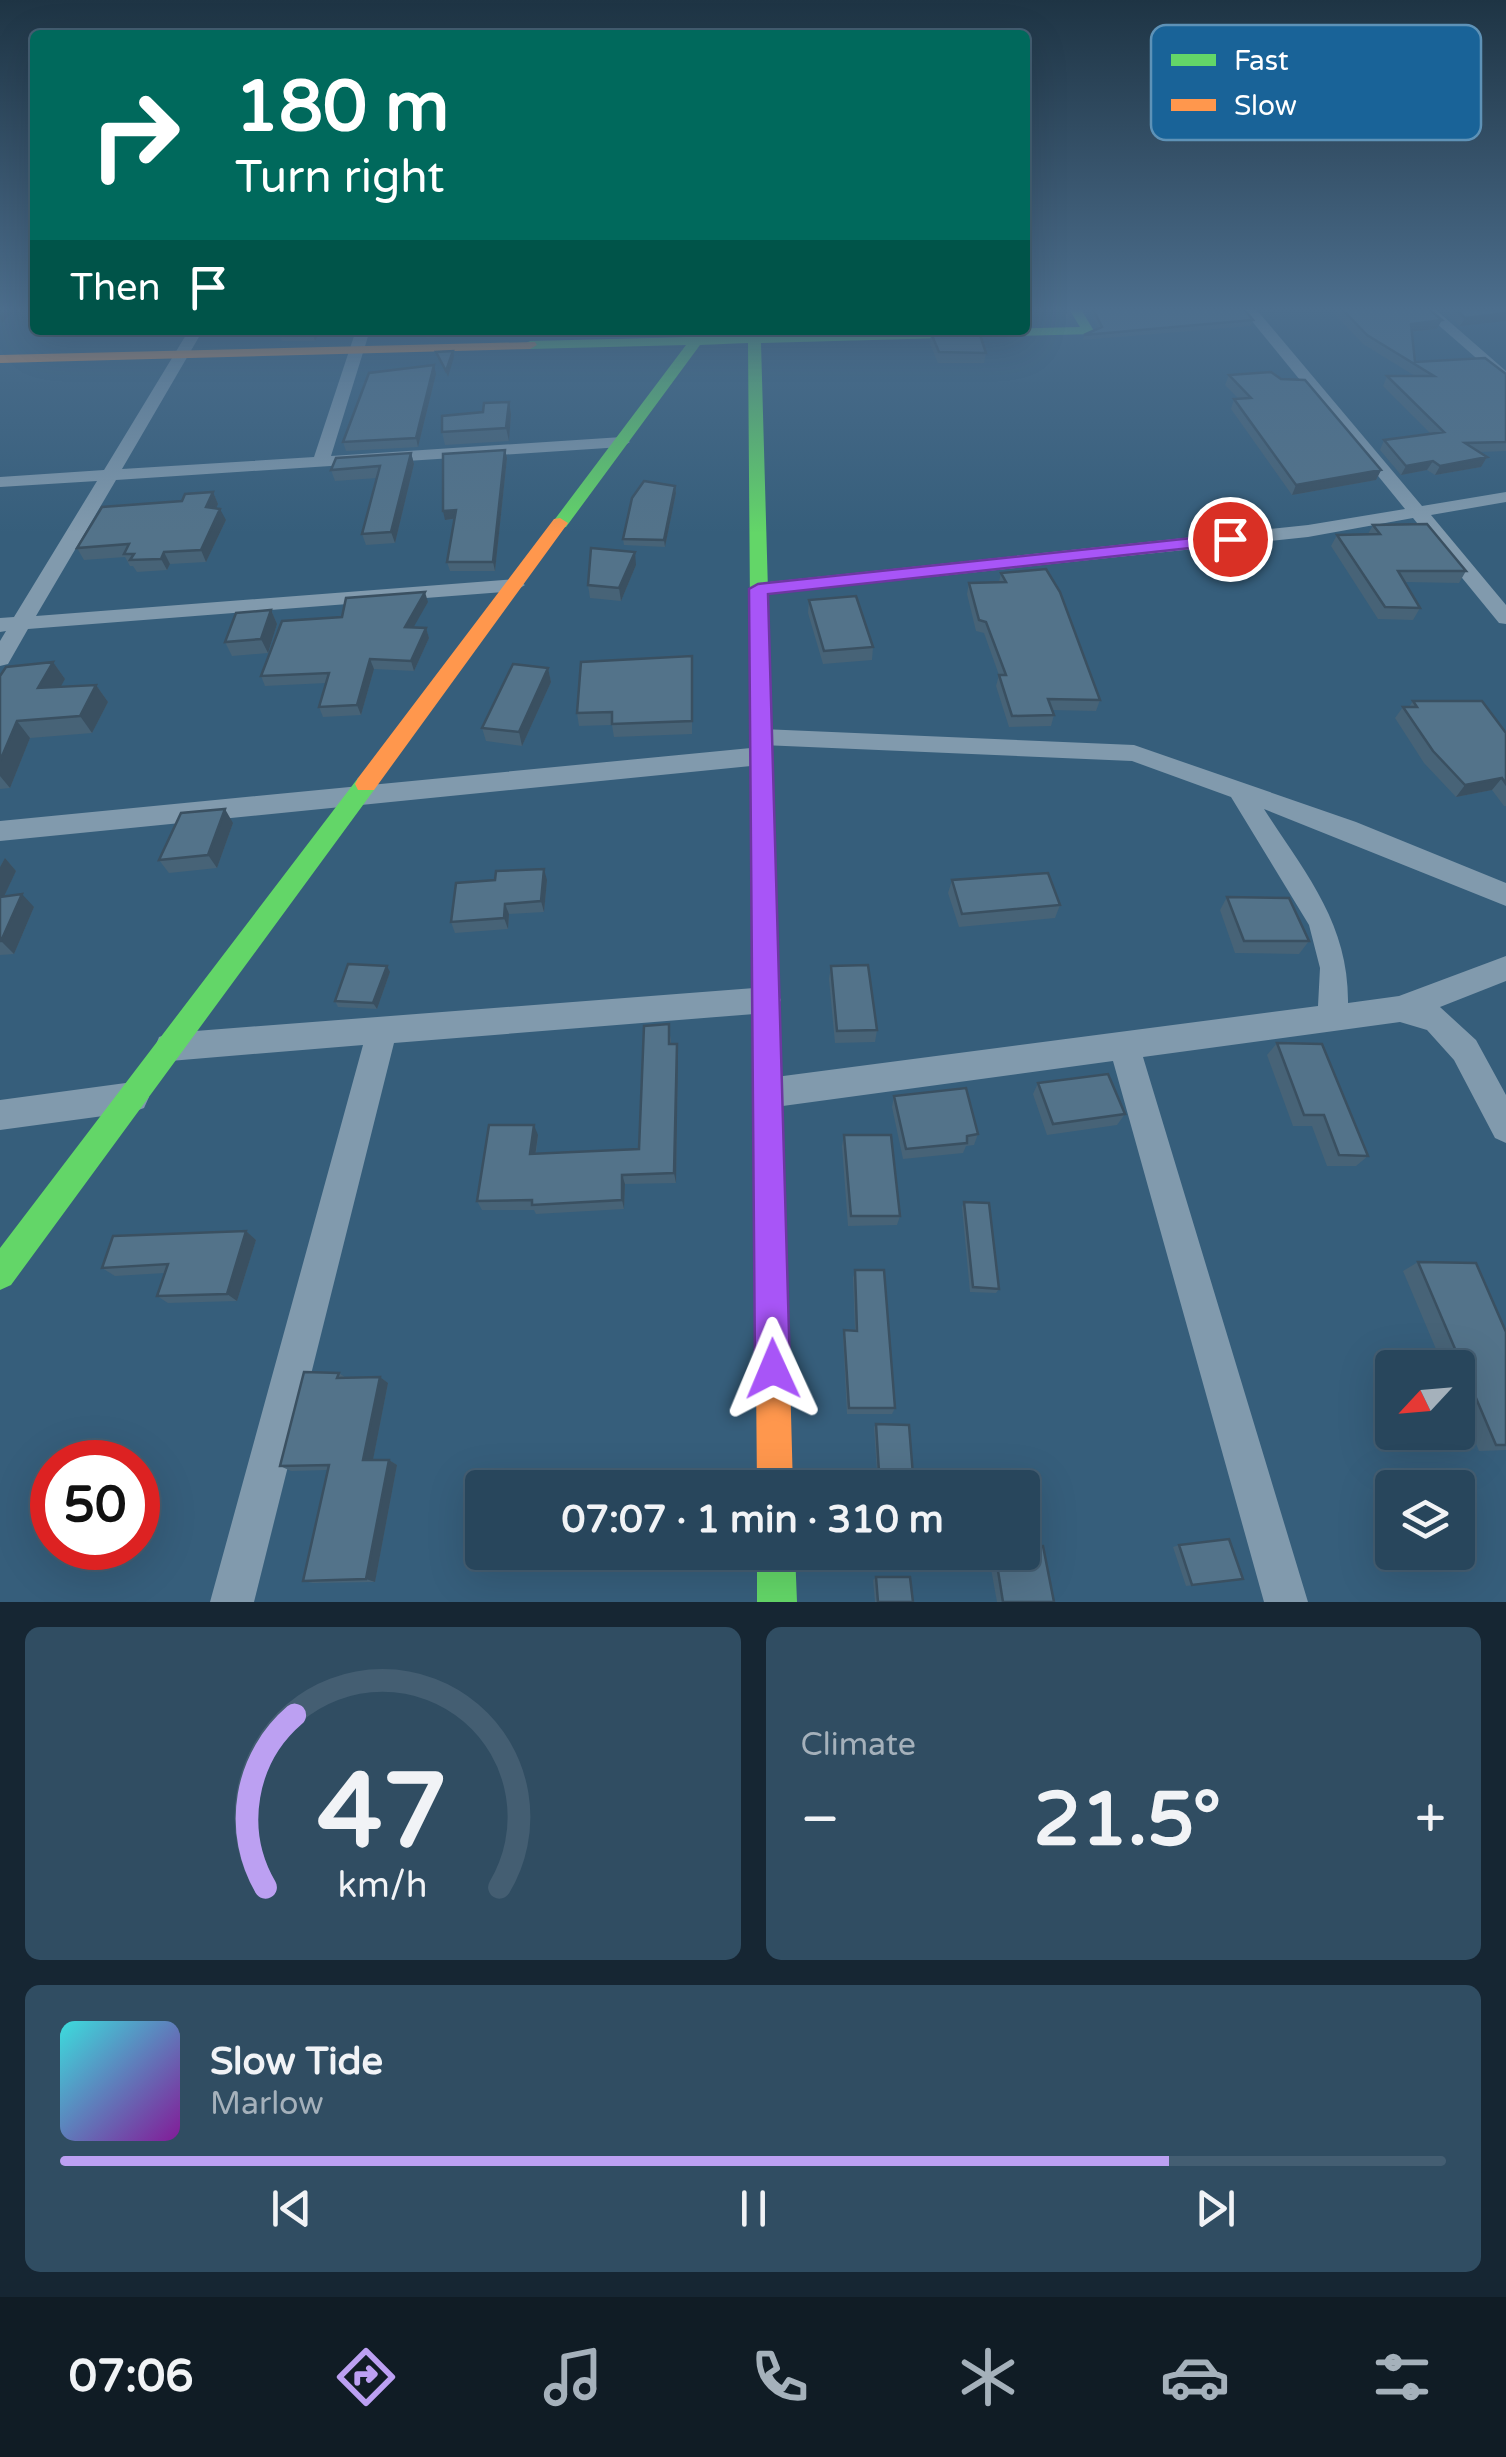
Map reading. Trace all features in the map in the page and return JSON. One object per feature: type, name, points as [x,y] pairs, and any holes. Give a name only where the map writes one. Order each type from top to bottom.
[{"type":"street","points":[[0,658],[11,624],[164,384]]},
{"type":"street","points":[[322,461],[346,384]]},
{"type":"street","points":[[0,1274],[665,384]]},
{"type":"street","points":[[755,384],[775,1470]]},
{"type":"street","points":[[1311,384],[1506,618]]},
{"type":"street","points":[[0,482],[622,442]]},
{"type":"street","points":[[758,589],[1308,531],[1506,497]]},
{"type":"street","points":[[11,624],[515,584]]},
{"type":"street","points":[[0,831],[357,796],[761,747],[1134,754],[1346,829],[1506,895]]},
{"type":"street","points":[[1242,795],[1322,923],[1334,968],[1333,1016]]},
{"type":"street","points":[[768,1093],[1400,1009],[1506,968]]},
{"type":"street","points":[[170,1047],[766,1000]]},
{"type":"street","points":[[1400,1009],[1436,1019],[1465,1050],[1506,1127]]},
{"type":"street","points":[[232,1602],[382,1031]]},
{"type":"street","points":[[1124,1044],[1286,1602]]},
{"type":"street","points":[[0,1115],[132,1097]]},
{"type":"street","points":[[776,1570],[777,1602]]},
{"type":"building","points":[[365,384],[429,384],[416,438],[343,442]]},
{"type":"building","points":[[1237,384],[1308,384],[1381,470],[1296,485],[1234,399],[1251,398]]},
{"type":"building","points":[[1395,384],[1506,384],[1506,442],[1465,443],[1487,457],[1440,466],[1433,461],[1406,466],[1384,440],[1444,432]]},
{"type":"building","points":[[509,402],[506,428],[442,432],[442,416],[483,412],[484,403]]},
{"type":"building","points":[[505,450],[493,562],[447,562],[456,510],[443,511],[443,454]]},
{"type":"building","points":[[411,453],[391,532],[362,534],[380,466],[331,470],[336,458]]},
{"type":"building","points":[[644,481],[675,486],[664,540],[623,539],[632,498]]},
{"type":"building","points":[[213,492],[206,507],[220,509],[201,550],[164,552],[161,559],[130,560],[134,554],[124,554],[129,544],[77,548],[102,507],[182,501],[185,494]]},
{"type":"building","points":[[1427,524],[1466,571],[1398,571],[1420,608],[1385,607],[1337,535],[1380,534],[1373,525]]},
{"type":"building","points":[[591,548],[635,552],[619,588],[588,585]]},
{"type":"building","points":[[1046,569],[1060,592],[1100,700],[1048,699],[1054,715],[1012,716],[999,675],[1006,675],[986,622],[979,620],[969,583],[1006,582],[1001,573]]},
{"type":"building","points":[[425,592],[405,627],[426,628],[411,661],[370,659],[357,705],[319,707],[329,673],[261,676],[282,621],[342,617],[346,598]]},
{"type":"building","points":[[856,596],[873,647],[824,651],[809,600]]},
{"type":"building","points":[[271,610],[261,639],[225,642],[236,613]]},
{"type":"building","points":[[692,656],[692,721],[612,724],[612,712],[577,713],[581,662]]},
{"type":"building","points":[[53,662],[38,688],[96,685],[80,716],[17,721],[0,761],[0,676],[6,667]]},
{"type":"building","points":[[513,664],[548,668],[519,732],[482,728]]},
{"type":"building","points":[[1413,701],[1482,701],[1506,733],[1506,784],[1502,778],[1465,785],[1433,751],[1403,707],[1417,707]]},
{"type":"building","points":[[225,809],[208,855],[159,860],[181,813]]},
{"type":"building","points":[[544,869],[541,901],[505,904],[504,918],[451,922],[456,883],[495,880],[496,871]]},
{"type":"building","points":[[1048,873],[1060,905],[962,914],[952,880]]},
{"type":"building","points":[[22,894],[1,941],[0,941],[0,897]]},
{"type":"building","points":[[1227,897],[1289,898],[1309,941],[1244,941]]},
{"type":"building","points":[[348,964],[387,966],[373,1003],[335,1001]]},
{"type":"building","points":[[868,965],[877,1030],[837,1031],[831,966]]},
{"type":"building","points":[[669,1024],[669,1044],[677,1044],[674,1173],[622,1175],[622,1200],[532,1205],[532,1200],[477,1201],[489,1125],[534,1125],[530,1154],[639,1149],[644,1026]]},
{"type":"building","points":[[1277,1043],[1322,1044],[1368,1156],[1339,1155],[1324,1115],[1304,1115]]},
{"type":"building","points":[[1108,1074],[1125,1114],[1053,1124],[1038,1083]]},
{"type":"building","points":[[966,1088],[978,1134],[967,1136],[967,1143],[906,1149],[894,1096]]},
{"type":"building","points":[[844,1135],[891,1135],[900,1216],[851,1216]]},
{"type":"building","points":[[964,1202],[989,1203],[999,1289],[973,1287]]},
{"type":"building","points":[[246,1231],[227,1294],[157,1296],[168,1264],[102,1268],[113,1236]]},
{"type":"building","points":[[1418,1262],[1476,1263],[1506,1332],[1506,1445],[1496,1445],[1475,1396],[1475,1350],[1456,1350]]},
{"type":"building","points":[[855,1270],[884,1270],[895,1408],[849,1408],[844,1330],[857,1331]]},
{"type":"building","points":[[304,1372],[339,1373],[337,1378],[380,1377],[363,1460],[389,1460],[366,1579],[303,1581],[329,1465],[280,1466]]},
{"type":"building","points":[[876,1424],[909,1425],[913,1470],[879,1470]]},
{"type":"building","points":[[1229,1539],[1243,1579],[1192,1585],[1179,1545]]},
{"type":"building","points":[[1040,1546],[1054,1602],[1003,1602],[998,1570],[1040,1570]]},
{"type":"building","points":[[876,1577],[910,1577],[913,1602],[878,1602]]},
{"type":"traffic: fast","points":[[560,523],[664,384]]},
{"type":"traffic: fast","points":[[755,384],[771,1265]]},
{"type":"traffic: fast","points":[[0,1274],[366,784]]},
{"type":"traffic: fast","points":[[776,1570],[777,1602]]},
{"type":"traffic: slow","points":[[366,784],[560,523]]},
{"type":"traffic: slow","points":[[771,1265],[775,1470]]},
{"type":"route","points":[[773,1369],[758,589],[1230,539]]}]
